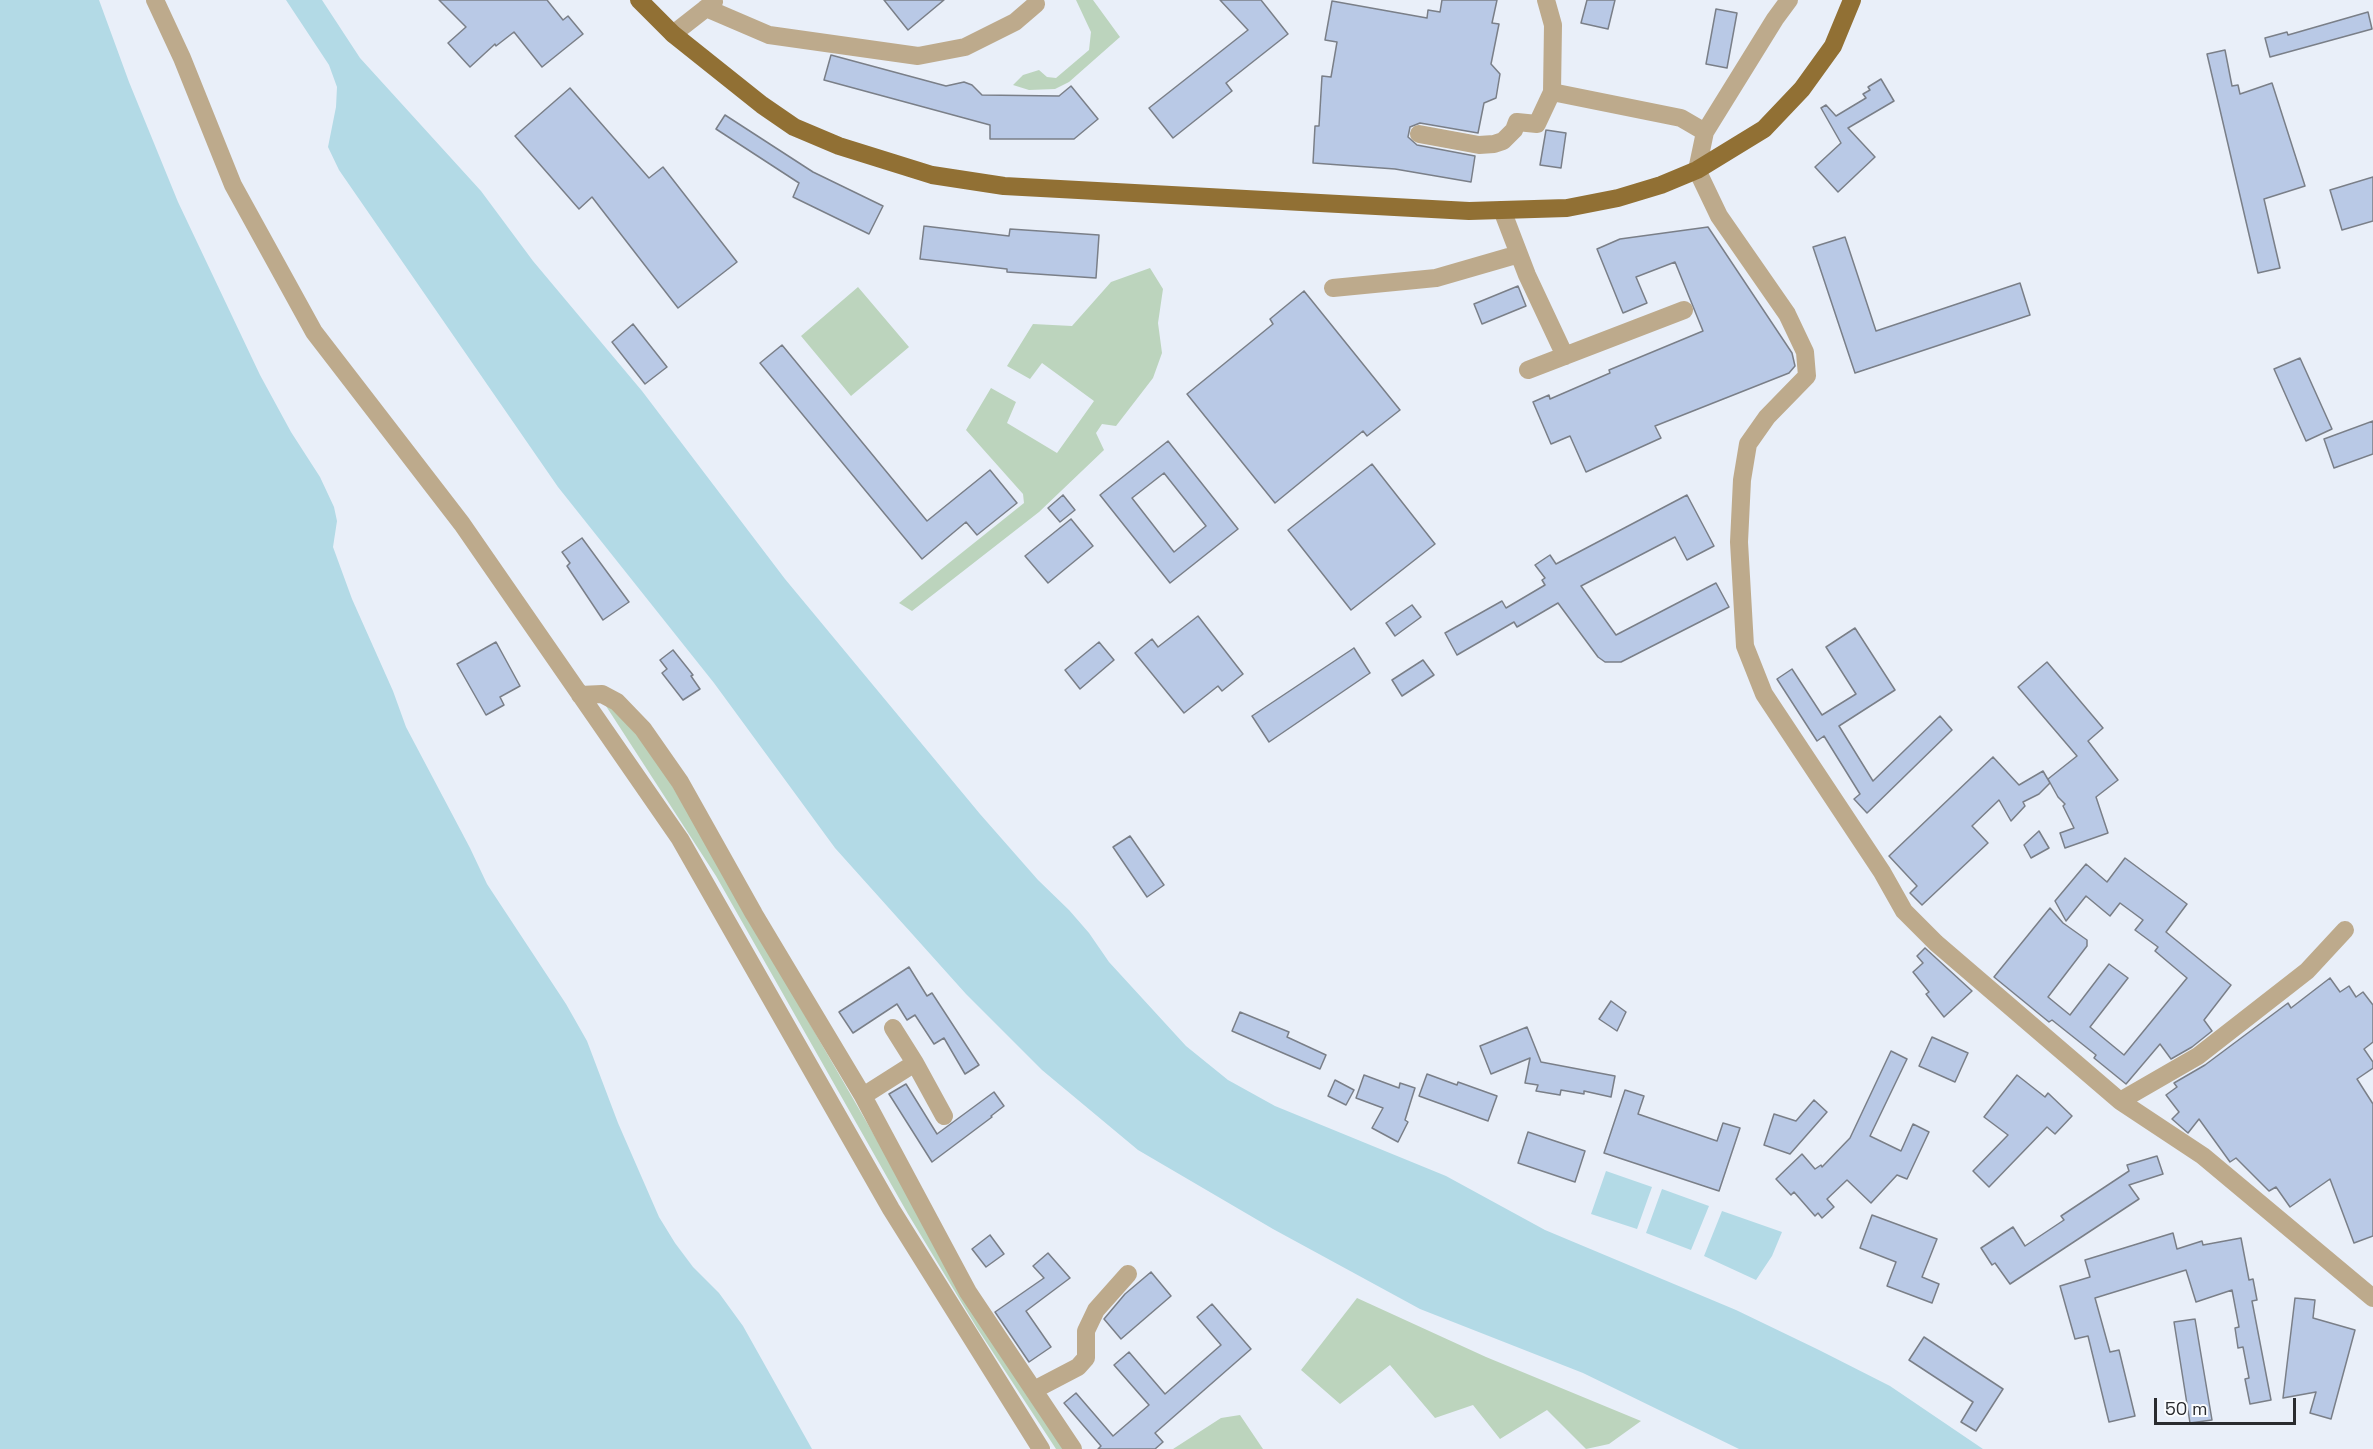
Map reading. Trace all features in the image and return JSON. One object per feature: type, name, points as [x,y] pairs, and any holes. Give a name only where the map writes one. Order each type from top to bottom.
[{"type":"main road","points":[[639,0],[673,34],[762,105],[794,127],[839,146],[932,175],[1004,186],[1446,210],[1567,208],[1618,198],[1661,185],[1697,170],[1764,129],[1794,97],[1833,46],[1852,0]]},
{"type":"street","points":[[155,0],[182,58],[232,185],[314,332],[462,524],[680,839],[891,1209],[1041,1449]]},
{"type":"street","points":[[1419,134],[1479,145],[1494,144],[1503,141],[1514,130],[1517,122],[1537,124],[1551,92],[1552,25],[1546,0]]},
{"type":"street","points":[[1790,0],[1775,19],[1706,132],[1697,170],[1719,216],[1787,314],[1805,352],[1807,376],[1767,417],[1748,444],[1742,480],[1739,542],[1745,646],[1764,694],[1882,872],[1904,910],[1936,943],[2120,1101],[2203,1156],[2373,1298]]},
{"type":"street","points":[[673,34],[712,4],[769,35],[918,56],[965,47],[1015,22],[1036,4]]},
{"type":"street","points":[[1551,92],[1681,118],[1706,132]]},
{"type":"street","points":[[1502,210],[1527,275],[1565,356]]},
{"type":"street","points":[[1333,288],[1436,278],[1519,254]]},
{"type":"street","points":[[1528,370],[1684,310]]},
{"type":"street","points":[[580,694],[602,694],[617,702],[656,746],[680,782],[754,914],[863,1096],[968,1292],[1073,1449]]},
{"type":"street","points":[[2120,1101],[2198,1056],[2299,978],[2345,930]]},
{"type":"street","points":[[893,1028],[944,1116]]},
{"type":"street","points":[[863,1096],[915,1063]]},
{"type":"street","points":[[1034,1390],[1078,1367],[1086,1358],[1086,1330],[1096,1310],[1128,1274]]},
{"type":"green space","points":[[1076,0],[1093,0],[1120,37],[1069,82],[1055,89],[1029,90],[1013,85],[1023,75],[1039,70],[1047,77],[1056,78],[1089,50],[1091,32]]},
{"type":"green space","points":[[1150,268],[1163,289],[1158,323],[1162,353],[1153,378],[1116,426],[1102,424],[1096,433],[1104,450],[1039,512],[912,611],[899,603],[1024,503],[1023,494],[966,430],[991,388],[1016,402],[1007,423],[1057,453],[1094,401],[1042,363],[1030,379],[1007,366],[1033,324],[1072,326],[1111,282]]},
{"type":"green space","points":[[858,287],[909,347],[851,396],[801,336]]},
{"type":"green space","points":[[606,706],[611,706],[655,756],[955,1275],[1069,1449],[1056,1449],[977,1328],[908,1214],[716,876]]},
{"type":"green space","points":[[1357,1298],[1486,1357],[1641,1421],[1609,1444],[1586,1449],[1547,1410],[1500,1439],[1473,1405],[1435,1418],[1390,1365],[1340,1404],[1301,1370]]},
{"type":"green space","points":[[1240,1415],[1263,1449],[1173,1449],[1221,1418]]},
{"type":"water","points":[[0,0],[99,0],[129,82],[178,202],[260,375],[291,432],[320,477],[334,507],[337,521],[333,547],[352,599],[393,691],[406,727],[487,884],[566,1004],[587,1041],[618,1123],[659,1217],[693,1267],[719,1293],[743,1326],[812,1449],[0,1449]]},
{"type":"water","points":[[286,0],[322,0],[360,58],[481,191],[533,261],[642,391],[785,579],[980,814],[1038,880],[1069,910],[1089,933],[1109,962],[1186,1046],[1228,1080],[1275,1106],[1446,1176],[1545,1230],[1736,1310],[1819,1350],[1890,1386],[1983,1449],[1739,1449],[1583,1373],[1420,1309],[1273,1229],[1138,1150],[1042,1070],[966,994],[835,848],[714,683],[558,487],[339,170],[328,147],[336,107],[337,87],[329,65]]},
{"type":"water","points":[[1606,1171],[1652,1187],[1637,1229],[1591,1214]]},
{"type":"water","points":[[1662,1189],[1709,1206],[1691,1250],[1646,1233]]},
{"type":"water","points":[[1722,1211],[1782,1232],[1772,1256],[1756,1280],[1704,1256]]},
{"type":"building","points":[[439,0],[547,0],[563,20],[568,16],[583,34],[542,67],[514,32],[496,46],[495,44],[470,67],[448,43],[466,27]]},
{"type":"building","points":[[884,0],[944,0],[908,30]]},
{"type":"building","points":[[1220,0],[1261,0],[1288,34],[1226,83],[1232,91],[1173,138],[1149,108],[1248,30]]},
{"type":"building","points":[[1442,0],[1497,0],[1492,23],[1499,24],[1491,64],[1500,74],[1496,98],[1484,103],[1478,133],[1420,123],[1410,127],[1408,137],[1417,145],[1475,156],[1471,182],[1395,169],[1313,163],[1315,126],[1319,126],[1322,76],[1331,77],[1337,42],[1325,40],[1332,1],[1427,18],[1428,10],[1440,12]]},
{"type":"building","points":[[1587,0],[1615,0],[1608,29],[1581,23]]},
{"type":"building","points":[[1716,9],[1737,13],[1727,68],[1706,64]]},
{"type":"building","points":[[2368,12],[2372,29],[2270,57],[2265,38],[2287,32],[2288,35]]},
{"type":"building","points":[[2225,50],[2232,86],[2238,85],[2240,94],[2272,83],[2305,186],[2264,199],[2280,268],[2258,273],[2207,54]]},
{"type":"building","points":[[831,55],[946,86],[964,82],[972,85],[982,95],[1059,96],[1071,86],[1098,119],[1074,139],[990,139],[990,125],[824,80]]},
{"type":"building","points":[[1881,79],[1894,101],[1848,128],[1875,157],[1838,192],[1815,167],[1841,143],[1821,108],[1826,105],[1836,116],[1866,98],[1863,94],[1870,90],[1868,87]]},
{"type":"building","points":[[570,88],[649,178],[663,167],[737,262],[678,308],[592,197],[579,209],[515,136]]},
{"type":"building","points":[[725,115],[813,172],[883,206],[869,234],[793,197],[799,183],[716,129]]},
{"type":"building","points":[[1546,130],[1566,133],[1561,168],[1540,165]]},
{"type":"building","points":[[2373,177],[2373,221],[2342,230],[2330,190]]},
{"type":"building","points":[[924,226],[1009,236],[1010,229],[1099,235],[1096,278],[1007,272],[1007,269],[920,259]]},
{"type":"building","points":[[1708,227],[1792,353],[1795,366],[1789,373],[1655,426],[1661,438],[1586,472],[1570,436],[1551,444],[1533,402],[1549,395],[1550,399],[1610,373],[1609,370],[1703,331],[1675,262],[1636,277],[1647,303],[1623,313],[1597,249],[1620,239]]},
{"type":"building","points":[[1845,237],[1876,331],[2020,283],[2030,315],[1855,373],[1813,247]]},
{"type":"building","points":[[1518,286],[1526,306],[1482,324],[1474,304]]},
{"type":"building","points":[[1304,291],[1400,410],[1367,436],[1363,431],[1275,503],[1187,394],[1273,324],[1270,319]]},
{"type":"building","points":[[633,324],[667,367],[645,384],[612,342]]},
{"type":"building","points":[[782,345],[927,521],[990,470],[1017,503],[977,535],[966,522],[922,559],[760,363]]},
{"type":"building","points":[[2300,358],[2332,429],[2306,441],[2274,369]]},
{"type":"building","points":[[2373,421],[2373,454],[2334,468],[2324,439]]},
{"type":"building","points":[[1168,441],[1238,529],[1170,583],[1100,495]],"holes":[[[1164,473],[1206,526],[1174,552],[1132,498]]]},
{"type":"building","points":[[1372,464],[1435,544],[1351,610],[1288,530]]},
{"type":"building","points":[[1063,495],[1075,510],[1060,522],[1048,508]]},
{"type":"building","points":[[1687,495],[1714,546],[1687,560],[1675,537],[1581,586],[1616,635],[1716,583],[1729,607],[1621,662],[1605,662],[1598,657],[1558,603],[1517,627],[1514,622],[1457,655],[1445,633],[1502,601],[1506,608],[1545,585],[1542,580],[1545,578],[1535,565],[1550,555],[1556,564]]},
{"type":"building","points":[[1071,519],[1093,546],[1048,583],[1025,556]]},
{"type":"building","points":[[582,538],[629,602],[603,620],[567,566],[570,563],[562,552]]},
{"type":"building","points":[[1412,605],[1421,617],[1395,636],[1386,623]]},
{"type":"building","points":[[1198,616],[1243,674],[1222,691],[1218,686],[1184,713],[1135,653],[1152,639],[1158,647]]},
{"type":"building","points":[[1855,628],[1895,690],[1839,726],[1873,781],[1940,716],[1952,730],[1867,813],[1854,799],[1860,794],[1824,736],[1817,741],[1777,679],[1792,669],[1822,715],[1856,694],[1826,647]]},
{"type":"building","points":[[496,642],[520,686],[500,697],[504,705],[486,715],[457,664]]},
{"type":"building","points":[[1099,642],[1114,660],[1080,689],[1065,670]]},
{"type":"building","points":[[1354,648],[1370,673],[1269,742],[1252,716]]},
{"type":"building","points":[[673,650],[693,675],[691,676],[700,689],[683,700],[662,673],[667,669],[660,660]]},
{"type":"building","points":[[1423,660],[1434,675],[1402,696],[1392,680]]},
{"type":"building","points":[[2047,662],[2103,728],[2088,741],[2118,780],[2096,797],[2108,833],[2065,848],[2060,833],[2074,828],[2063,806],[2065,804],[2058,797],[2048,779],[2077,756],[2018,687]]},
{"type":"building","points":[[1993,757],[2019,785],[2043,771],[2050,783],[2039,794],[2023,802],[2025,806],[2011,821],[1999,800],[1972,826],[1988,843],[1922,905],[1910,893],[1917,886],[1889,856]]},
{"type":"building","points":[[2039,831],[2049,848],[2031,858],[2024,845]]},
{"type":"building","points":[[1130,836],[1164,885],[1147,897],[1113,847]]},
{"type":"building","points":[[2125,858],[2187,904],[2166,932],[2231,985],[2204,1020],[2212,1031],[2192,1047],[2171,1059],[2160,1044],[2126,1084],[2094,1058],[2096,1055],[2052,1020],[2049,1022],[1994,977],[2050,908],[2063,923],[2087,940],[2087,946],[2048,997],[2070,1015],[2109,964],[2128,978],[2090,1027],[2124,1055],[2187,978],[2155,951],[2158,947],[2135,930],[2143,920],[2120,903],[2110,916],[2086,896],[2066,921],[2055,901],[2086,864],[2107,882]]},
{"type":"building","points":[[1925,948],[1972,991],[1944,1017],[1926,994],[1929,992],[1913,972],[1923,963],[1917,956]]},
{"type":"building","points":[[909,967],[927,996],[932,993],[979,1065],[965,1074],[944,1038],[934,1044],[915,1015],[907,1020],[897,1004],[853,1033],[839,1012]]},
{"type":"building","points":[[2330,978],[2340,992],[2349,986],[2356,997],[2363,992],[2373,1005],[2373,1042],[2364,1049],[2373,1062],[2373,1068],[2357,1079],[2373,1104],[2373,1236],[2354,1243],[2330,1179],[2290,1207],[2276,1187],[2269,1191],[2236,1158],[2230,1162],[2199,1119],[2188,1133],[2172,1119],[2179,1112],[2166,1095],[2177,1087],[2174,1083],[2205,1065],[2288,1003],[2291,1008]]},
{"type":"building","points":[[1611,1001],[1626,1012],[1617,1031],[1599,1019]]},
{"type":"building","points":[[1240,1012],[1289,1032],[1287,1037],[1326,1055],[1320,1069],[1232,1031]]},
{"type":"building","points":[[1527,1027],[1541,1062],[1615,1076],[1611,1097],[1584,1091],[1584,1094],[1561,1090],[1560,1095],[1536,1091],[1538,1085],[1525,1083],[1530,1058],[1491,1074],[1480,1046]]},
{"type":"building","points":[[1932,1037],[1968,1053],[1955,1082],[1919,1066]]},
{"type":"building","points":[[1891,1051],[1907,1059],[1870,1136],[1901,1151],[1913,1124],[1929,1132],[1907,1179],[1897,1175],[1871,1203],[1847,1180],[1827,1199],[1834,1207],[1822,1218],[1818,1213],[1815,1216],[1794,1192],[1791,1195],[1776,1179],[1802,1154],[1815,1169],[1821,1165],[1822,1167],[1850,1138]]},
{"type":"building","points":[[1427,1074],[1497,1096],[1488,1121],[1419,1096]]},
{"type":"building","points":[[1364,1075],[1399,1088],[1400,1083],[1415,1088],[1405,1120],[1408,1122],[1398,1142],[1372,1128],[1383,1108],[1356,1098]]},
{"type":"building","points":[[2017,1075],[2045,1097],[2048,1093],[2072,1116],[2055,1134],[2047,1127],[1989,1187],[1973,1171],[2008,1135],[1984,1117]]},
{"type":"building","points":[[1335,1080],[1354,1090],[1346,1105],[1328,1096]]},
{"type":"building","points":[[906,1084],[937,1134],[994,1092],[1004,1106],[932,1162],[889,1094]]},
{"type":"building","points":[[1625,1090],[1644,1096],[1638,1114],[1717,1141],[1723,1123],[1740,1128],[1719,1191],[1604,1153]]},
{"type":"building","points":[[1814,1100],[1827,1112],[1790,1154],[1764,1145],[1774,1114],[1796,1121]]},
{"type":"building","points":[[1528,1132],[1585,1151],[1575,1182],[1518,1163]]},
{"type":"building","points":[[2157,1156],[2163,1174],[2129,1185],[2139,1199],[2010,1284],[1995,1263],[1992,1265],[1981,1248],[2013,1227],[2025,1246],[2064,1220],[2061,1216],[2129,1171],[2127,1165]]},
{"type":"building","points":[[1872,1215],[1937,1239],[1922,1277],[1939,1284],[1932,1303],[1887,1286],[1896,1262],[1860,1248]]},
{"type":"building","points":[[2173,1233],[2177,1249],[2202,1241],[2203,1245],[2241,1238],[2249,1280],[2253,1279],[2257,1300],[2252,1301],[2271,1400],[2250,1404],[2245,1379],[2249,1378],[2243,1347],[2238,1348],[2235,1328],[2239,1327],[2232,1290],[2196,1302],[2186,1270],[2095,1298],[2110,1352],[2119,1350],[2135,1416],[2109,1422],[2088,1336],[2075,1339],[2060,1286],[2090,1277],[2085,1260]]},
{"type":"building","points":[[990,1235],[1004,1254],[986,1267],[972,1249]]},
{"type":"building","points":[[1048,1253],[1070,1278],[1026,1311],[1051,1347],[1029,1362],[995,1312],[1044,1278],[1033,1266]]},
{"type":"building","points":[[1151,1272],[1171,1296],[1121,1339],[1104,1319],[1125,1294]]},
{"type":"building","points":[[2295,1298],[2315,1300],[2313,1318],[2355,1330],[2331,1419],[2310,1413],[2316,1392],[2283,1398]]},
{"type":"building","points":[[1212,1304],[1251,1349],[1155,1433],[1163,1442],[1155,1449],[1098,1449],[1101,1446],[1064,1403],[1076,1393],[1113,1436],[1149,1405],[1114,1365],[1129,1352],[1165,1394],[1221,1345],[1197,1317]]},
{"type":"building","points":[[2195,1319],[2212,1420],[2190,1423],[2174,1322]]},
{"type":"building","points":[[1924,1337],[2003,1389],[1976,1431],[1961,1422],[1973,1402],[1909,1360]]}]
